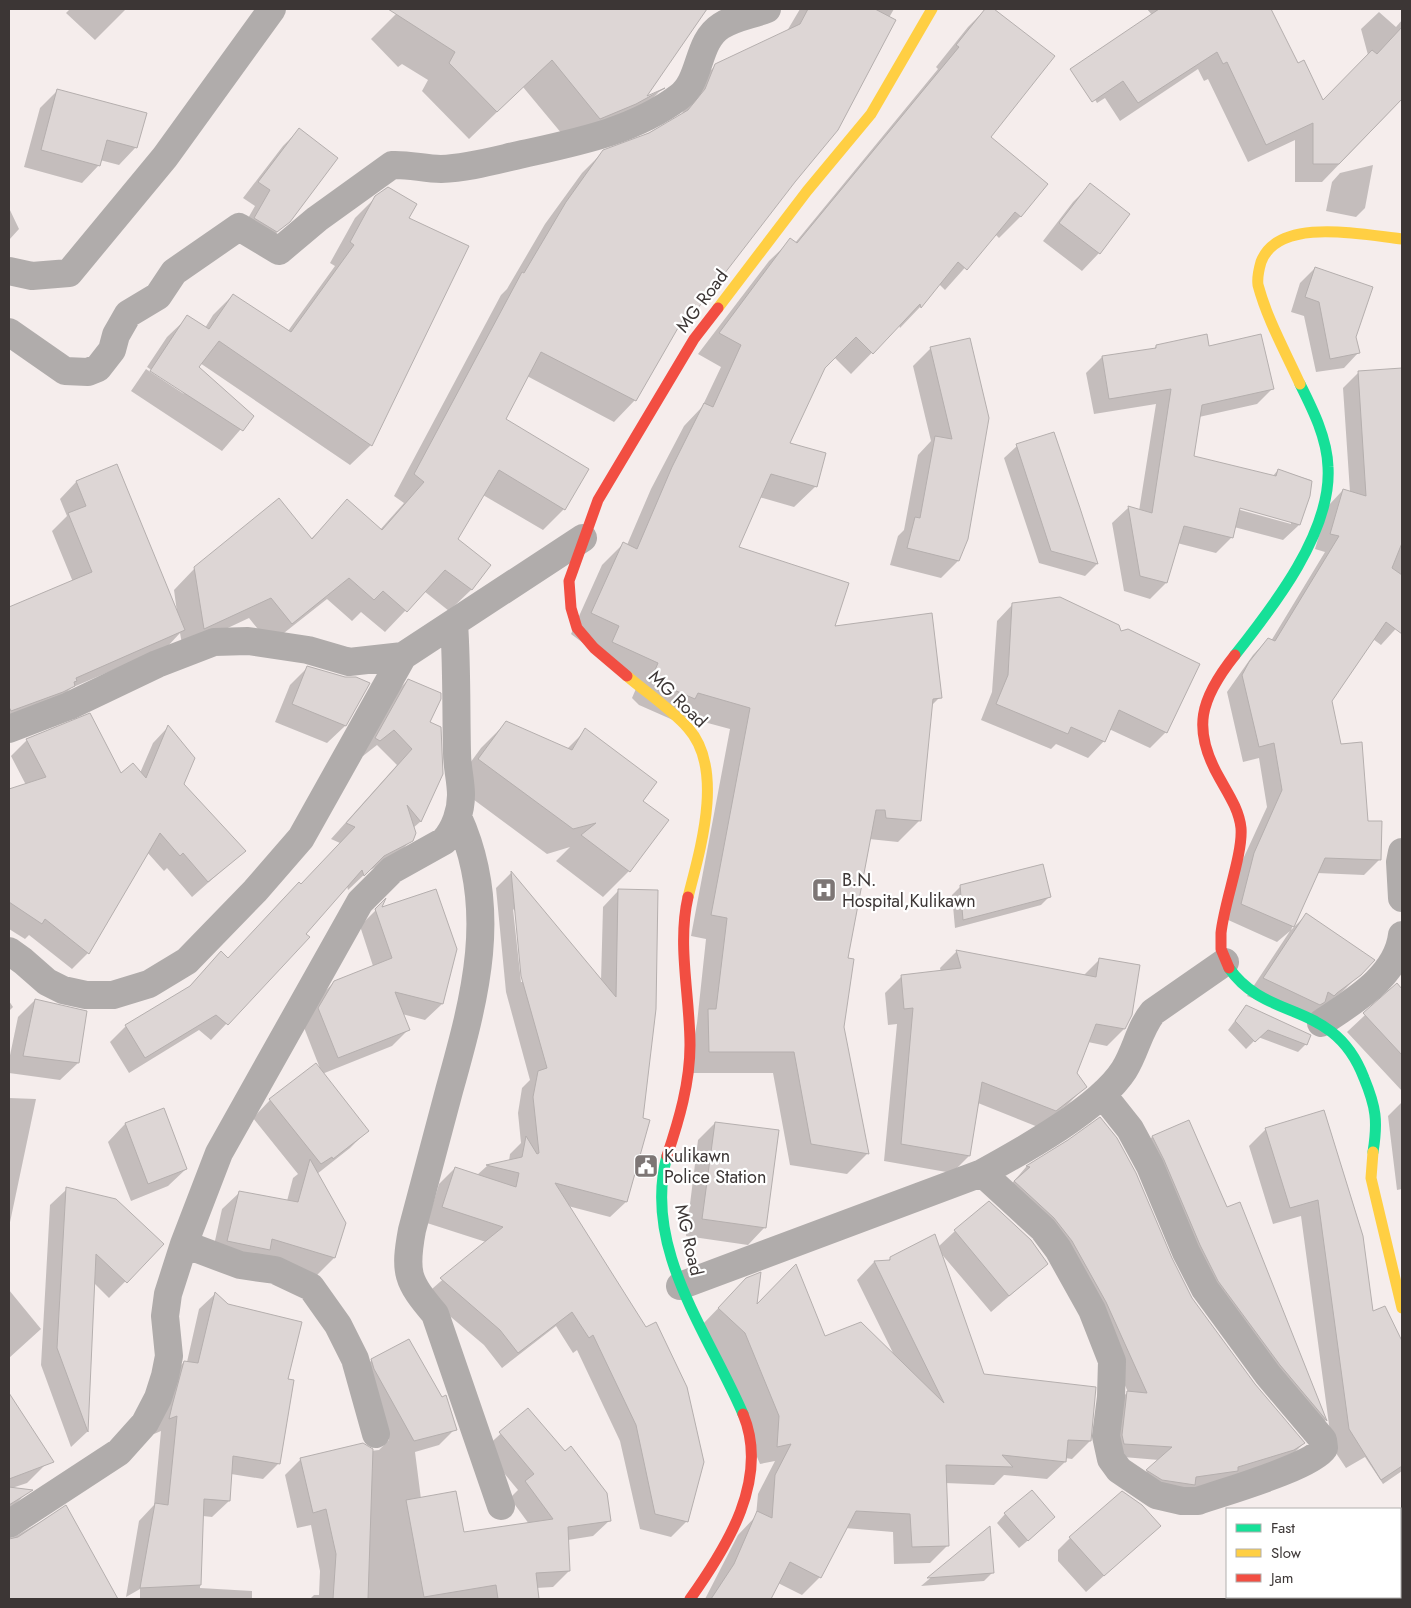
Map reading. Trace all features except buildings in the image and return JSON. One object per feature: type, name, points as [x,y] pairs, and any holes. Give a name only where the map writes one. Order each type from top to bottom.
[{"type":"main road","name":"MG Road","points":[[690,1599],[720,1556],[739,1516],[752,1470],[749,1428],[733,1390],[680,1286],[669,1251],[662,1202],[666,1158],[684,1106],[690,1046],[683,918],[705,827],[706,768],[700,746],[688,728],[594,648],[577,628],[570,608],[569,582],[598,500],[694,339],[808,191],[872,114],[932,9]]},
{"type":"main road","points":[[1402,238],[1355,234],[1292,235],[1279,239],[1263,257],[1257,275],[1266,304],[1318,423],[1326,453],[1328,483],[1318,524],[1296,565],[1256,628],[1215,682],[1205,700],[1200,717],[1202,738],[1208,760],[1226,790],[1241,830],[1222,921],[1222,944],[1225,962],[1237,977],[1251,989],[1334,1031],[1350,1048],[1361,1068],[1376,1110],[1376,1128],[1370,1160],[1371,1178],[1402,1308]]},
{"type":"street","points":[[9,271],[32,276],[69,273],[165,157],[272,9]]},
{"type":"street","points":[[9,332],[65,371],[76,374],[98,368],[109,355],[128,314],[158,296],[174,272],[239,227],[279,251],[310,224],[392,165],[440,169],[470,166],[593,138],[618,129],[652,114],[686,90],[710,37],[720,27],[736,18],[767,9]]},
{"type":"street","points":[[9,729],[69,706],[157,664],[214,642],[248,641],[308,650],[349,662],[403,656],[583,538]]},
{"type":"street","points":[[9,1524],[120,1452],[145,1423],[158,1398],[166,1376],[169,1356],[166,1305],[184,1244],[219,1153],[360,902],[392,870],[444,841],[451,834],[458,817],[461,796],[457,755],[458,676],[454,623]]},
{"type":"street","points":[[9,951],[47,982],[63,990],[86,995],[113,995],[148,984],[187,961],[256,891],[301,838],[403,656]]},
{"type":"street","points":[[458,817],[467,838],[477,873],[482,917],[480,952],[470,1016],[412,1230],[408,1254],[408,1273],[415,1290],[435,1314],[501,1506]]},
{"type":"street","points":[[1402,852],[1400,862],[1402,898]]},
{"type":"street","points":[[1321,1023],[1376,984],[1391,965],[1402,935]]},
{"type":"street","points":[[680,1286],[982,1173],[1034,1143],[1103,1095],[1124,1070],[1145,1022],[1153,1012],[1225,962]]},
{"type":"street","points":[[982,1173],[1043,1229],[1058,1249],[1092,1310],[1112,1362],[1112,1387],[1106,1436],[1111,1459],[1119,1470],[1156,1495],[1182,1501],[1198,1500],[1299,1465],[1318,1455],[1324,1448],[1324,1440],[1268,1374],[1205,1289],[1186,1252],[1150,1166],[1130,1129],[1103,1095]]},
{"type":"street","points":[[184,1244],[240,1265],[275,1270],[311,1287],[338,1325],[355,1359],[376,1434]]},
{"type":"traffic: fast","points":[[1235,655],[1266,615],[1297,567],[1310,542],[1327,492],[1328,467],[1325,445],[1314,414],[1300,384]]},
{"type":"traffic: fast","points":[[1229,968],[1244,985],[1262,997],[1318,1023],[1336,1035],[1351,1053],[1364,1078],[1375,1114],[1373,1152]]},
{"type":"traffic: fast","points":[[667,1156],[662,1190],[664,1224],[671,1257],[697,1321],[743,1414]]},
{"type":"traffic: slow","points":[[718,308],[807,191],[871,114],[932,9]]},
{"type":"traffic: slow","points":[[1300,384],[1272,323],[1258,285],[1261,262],[1270,248],[1285,238],[1303,233],[1345,232],[1402,239]]},
{"type":"traffic: slow","points":[[627,676],[667,708],[688,728],[699,745],[705,765],[707,787],[703,834],[688,897]]},
{"type":"traffic: slow","points":[[1373,1152],[1371,1178],[1402,1308]]},
{"type":"traffic: jam","points":[[627,676],[594,648],[577,628],[571,608],[569,581],[598,500],[694,339],[718,308]]},
{"type":"traffic: jam","points":[[1229,968],[1221,949],[1221,933],[1239,851],[1241,828],[1233,803],[1211,761],[1205,745],[1203,729],[1207,700],[1223,671],[1235,655]]},
{"type":"traffic: jam","points":[[667,1156],[683,1101],[690,1059],[684,952],[685,915],[688,897]]},
{"type":"traffic: jam","points":[[690,1599],[730,1535],[748,1487],[751,1463],[750,1438],[743,1414]]},
{"type":"place","name":"B.N. Hospital,Kulikawn","points":[[824,890]]},
{"type":"place","name":"Kulikawn Police Station","points":[[646,1166]]}]
